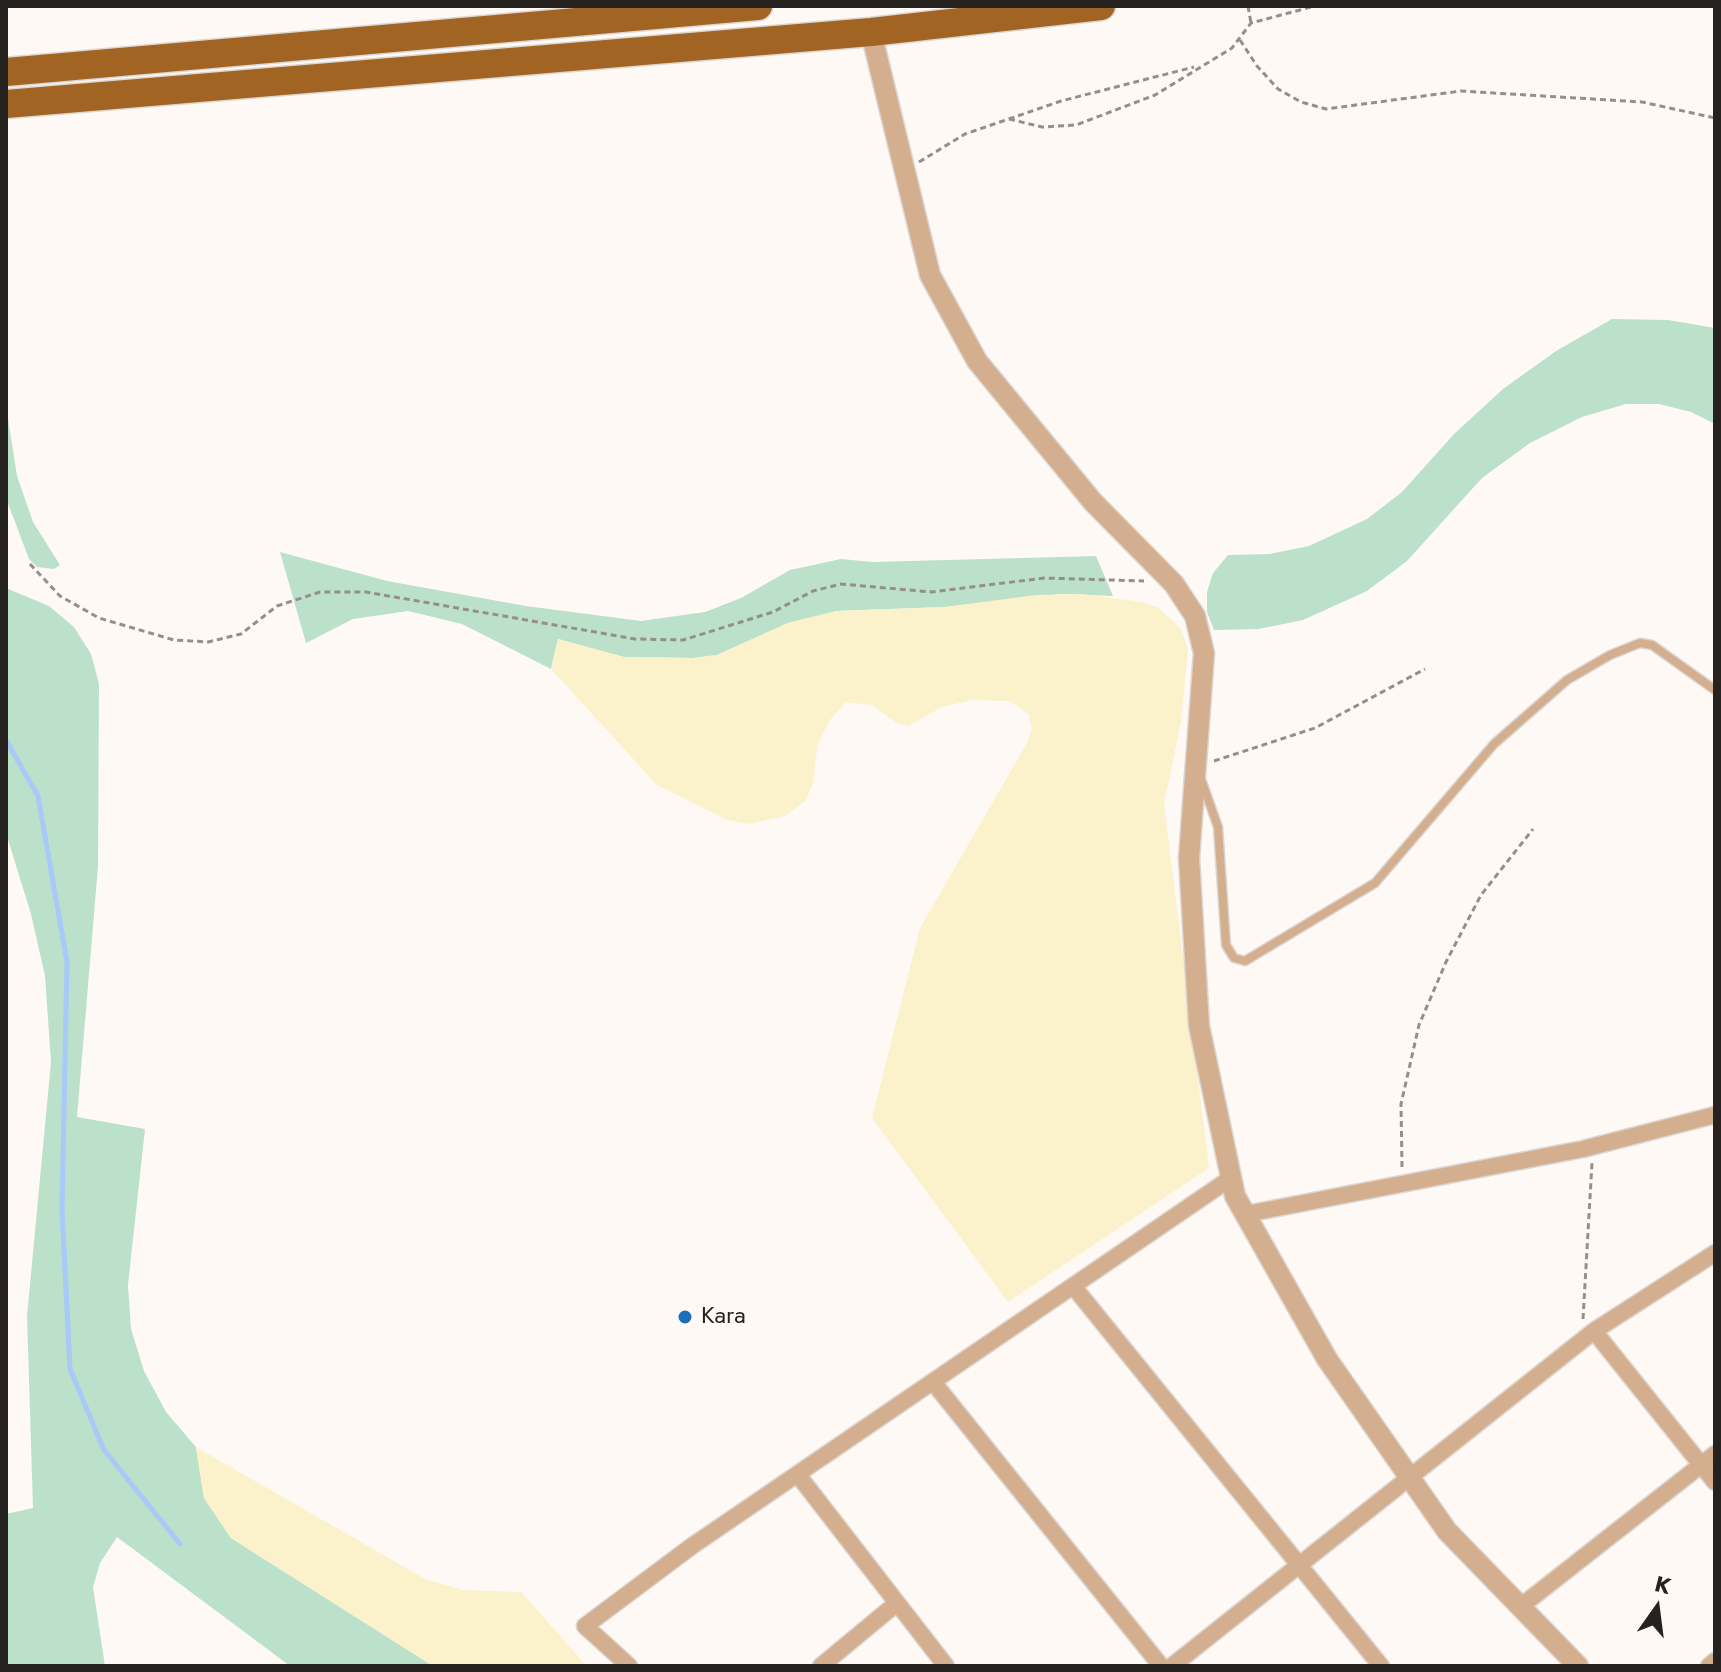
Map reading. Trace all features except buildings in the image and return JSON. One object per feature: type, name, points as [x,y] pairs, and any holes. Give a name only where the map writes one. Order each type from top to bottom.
[{"type":"highway","points":[[6,72],[758,6]]},
{"type":"highway","points":[[6,104],[871,32],[1101,6]]},
{"type":"street","points":[[871,32],[930,275],[977,361],[1093,502],[1167,577],[1195,616],[1204,653],[1189,858],[1199,1026],[1235,1196],[1327,1359],[1447,1531],[1578,1666]]},
{"type":"street","points":[[1246,1214],[1592,1147],[1715,1115]]},
{"type":"street","points":[[629,1666],[585,1626],[692,1546],[1231,1178]]},
{"type":"street","points":[[1172,1666],[1588,1336],[1715,1253]]},
{"type":"street","points":[[1073,1286],[1381,1666]]},
{"type":"street","points":[[1588,1336],[1715,1482]]},
{"type":"street","points":[[933,1382],[1161,1666]]},
{"type":"street","points":[[1520,1607],[1715,1454]]},
{"type":"street","points":[[798,1475],[946,1666]]},
{"type":"street","points":[[821,1666],[897,1603]]},
{"type":"street","points":[[1709,1666],[1715,1661]]},
{"type":"lane","points":[[1196,767],[1218,827],[1226,945],[1230,954],[1245,961],[1375,883],[1494,744],[1567,680],[1610,655],[1640,643],[1652,645],[1715,690]]},
{"type":"path","points":[[1248,6],[1251,23]]},
{"type":"path","points":[[1009,119],[1042,127],[1076,125],[1155,95],[1240,40],[1251,23],[1315,6]]},
{"type":"path","points":[[1240,40],[1257,66],[1278,89],[1301,102],[1326,109],[1461,91],[1642,102],[1715,118]]},
{"type":"path","points":[[903,171],[965,134],[1061,101],[1197,66]]},
{"type":"path","points":[[30,564],[60,596],[99,618],[174,640],[208,642],[241,634],[277,606],[320,592],[379,594],[635,639],[683,640],[773,612],[813,591],[841,584],[932,592],[1044,578],[1131,583],[1167,577]]},
{"type":"path","points":[[1196,767],[1315,728],[1425,669]]},
{"type":"path","points":[[1402,1184],[1401,1104],[1419,1025],[1446,962],[1481,895],[1533,829]]},
{"type":"path","points":[[1588,1336],[1592,1147]]},
{"type":"green space","points":[[1612,319],[1668,320],[1715,328],[1715,424],[1691,412],[1659,404],[1626,404],[1582,417],[1530,443],[1482,478],[1407,561],[1367,591],[1303,620],[1259,629],[1214,630],[1207,612],[1207,592],[1213,573],[1228,555],[1269,554],[1309,546],[1367,519],[1402,492],[1454,434],[1503,389],[1556,351]]},
{"type":"green space","points":[[6,406],[17,476],[33,522],[60,565],[54,569],[37,567],[29,559],[7,501]]},
{"type":"green space","points":[[280,552],[387,581],[526,606],[641,621],[705,612],[741,598],[790,570],[841,559],[873,562],[1096,556],[1113,596],[1060,594],[945,607],[837,611],[788,623],[717,655],[693,658],[624,657],[558,639],[551,669],[462,624],[408,611],[353,619],[306,643]]},
{"type":"green space","points":[[6,588],[49,606],[74,627],[91,654],[99,684],[98,866],[77,1117],[145,1129],[128,1285],[131,1329],[144,1371],[166,1412],[196,1447],[204,1498],[231,1538],[433,1666],[290,1666],[117,1537],[100,1563],[93,1587],[105,1666],[6,1666],[6,1514],[33,1508],[27,1316],[51,1062],[45,976],[31,914],[6,833]]},
{"type":"sand","points":[[1083,594],[1142,602],[1159,608],[1180,628],[1188,648],[1181,722],[1164,804],[1209,1168],[1008,1302],[872,1118],[920,928],[1027,743],[1032,729],[1029,715],[1010,701],[972,700],[942,707],[908,726],[897,723],[871,705],[846,702],[830,720],[818,744],[813,783],[806,800],[785,816],[750,824],[727,820],[657,785],[551,669],[558,639],[624,657],[693,658],[717,655],[788,623],[837,611],[945,607],[1036,595]]},
{"type":"sand","points":[[196,1447],[425,1579],[463,1590],[521,1592],[587,1666],[433,1666],[231,1538],[204,1498]]},
{"type":"waterway","points":[[6,740],[38,796],[67,962],[62,1210],[70,1369],[104,1450],[180,1544]]},
{"type":"place","name":"Kara","points":[[685,1317]]}]
